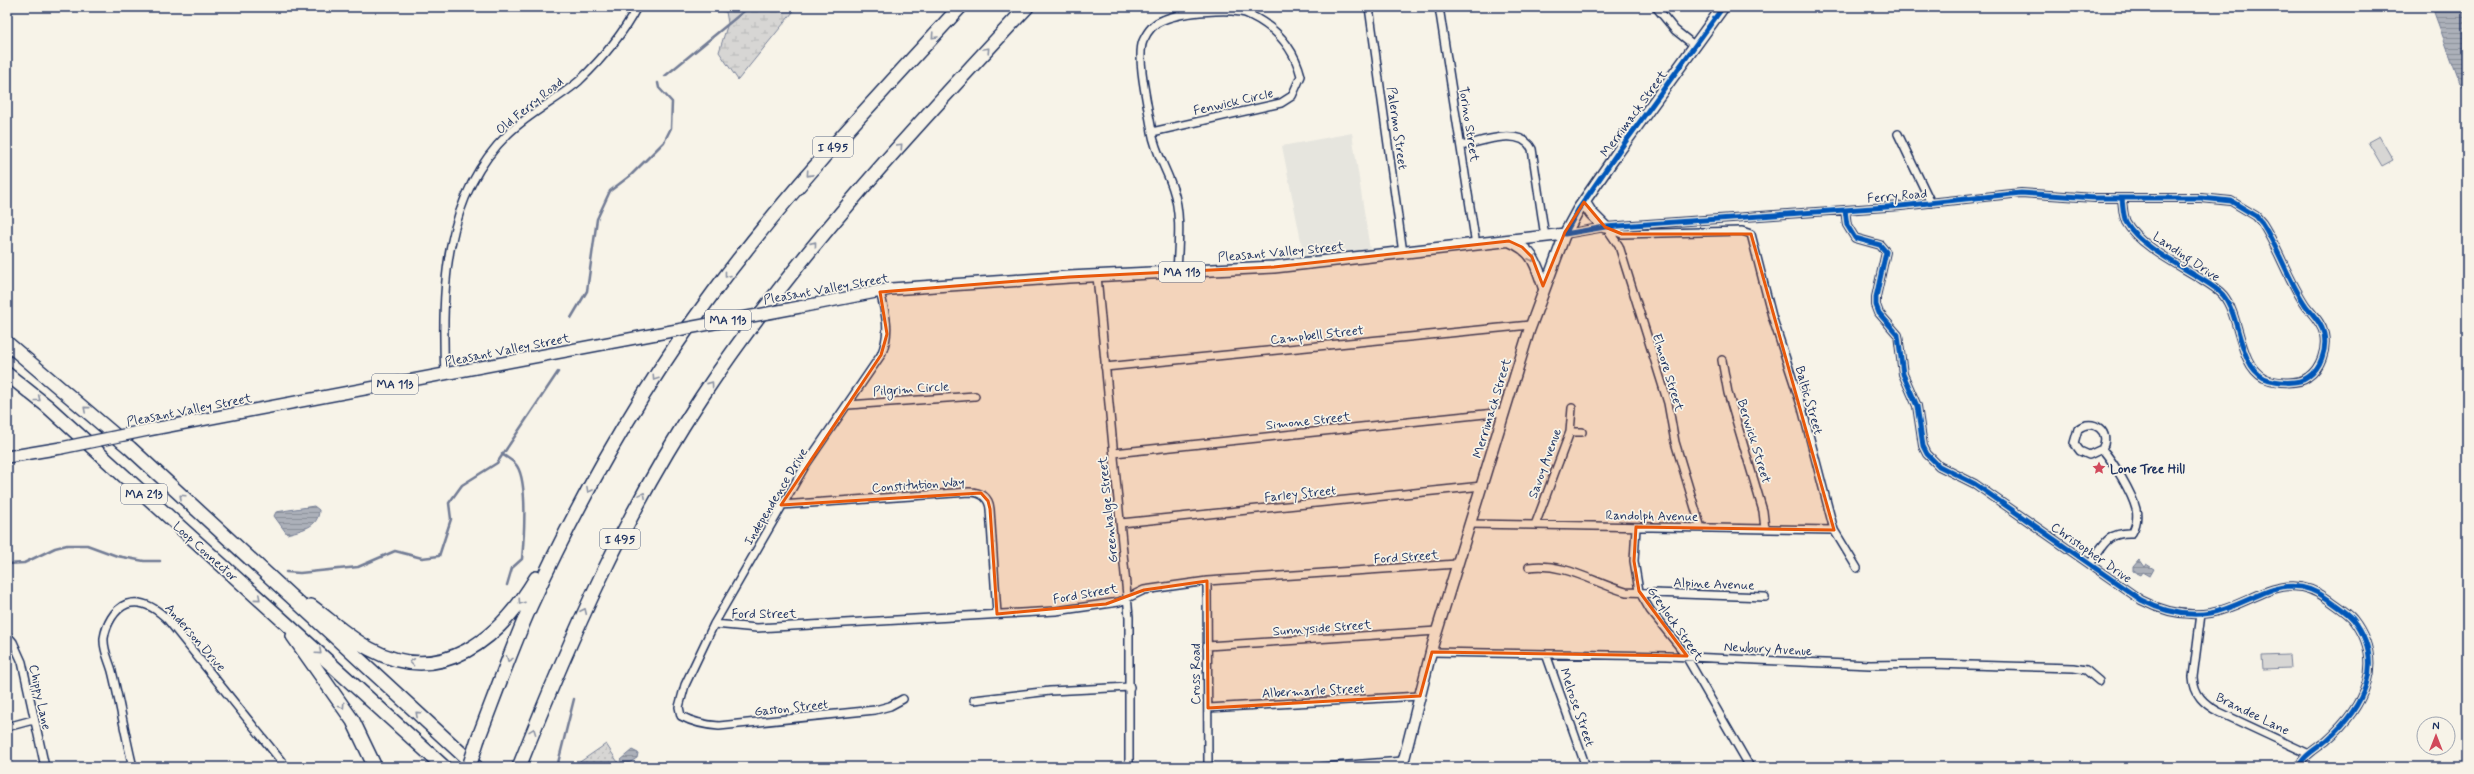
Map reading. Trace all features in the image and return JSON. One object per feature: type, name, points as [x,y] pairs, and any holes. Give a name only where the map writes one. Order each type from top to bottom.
[{"type":"highway","name":"I 495","points":[[469,767],[478,739],[516,640],[565,534],[614,444],[652,382],[713,293],[792,193],[960,7]]},
{"type":"highway","name":"I 495","points":[[519,767],[559,666],[606,564],[647,487],[701,398],[781,287],[827,229],[1027,7]]},
{"type":"highway","name":"Loop Connector","points":[[7,343],[124,443],[211,524]]},
{"type":"highway","name":"Loop Connector","points":[[7,374],[48,406],[279,617]]},
{"type":"highway","points":[[211,524],[304,600],[369,649],[394,659],[421,663],[440,661],[458,655],[478,645],[497,630],[518,606],[565,534]]},
{"type":"highway","points":[[211,524],[476,767]]},
{"type":"highway","points":[[279,617],[353,721],[375,767]]},
{"type":"highway","points":[[279,617],[444,767]]},
{"type":"main road","name":"Merrimack Street","points":[[1403,764],[1437,631],[1530,325],[1564,234],[1584,202],[1723,7]]},
{"type":"main road","points":[[1584,202],[1591,213],[1605,227]]},
{"type":"main road","name":"Pleasant Valley Street","points":[[7,457],[62,448],[148,430],[880,292],[1097,276],[1274,267],[1564,234]]},
{"type":"main road","points":[[1509,241],[1522,246],[1532,257],[1544,287]]},
{"type":"street","name":"Old Ferry Road","points":[[445,375],[443,330],[447,257],[452,234],[470,188],[487,158],[509,133],[579,80],[619,35],[637,7]]},
{"type":"street","name":"Palermo Street","points":[[1369,7],[1404,253]]},
{"type":"street","name":"Torino Street","points":[[1440,7],[1476,245]]},
{"type":"street","points":[[1656,7],[1675,30],[1695,46]]},
{"type":"street","name":"Fenwick Circle","points":[[1152,132],[1281,104],[1292,96],[1301,76],[1292,48],[1267,25],[1250,14],[1235,10],[1163,20],[1149,30],[1142,43],[1142,65],[1152,132],[1154,144],[1174,190],[1177,207],[1177,272]]},
{"type":"street","name":"Ferry Road","points":[[1898,134],[1931,203]]},
{"type":"street","points":[[1461,146],[1517,136],[1528,142],[1532,149],[1545,237]]},
{"type":"street","name":"Ferry Road","points":[[1564,234],[1605,227],[1931,203],[2021,193],[2122,199],[2201,198],[2231,201]]},
{"type":"street","name":"Landing Drive","points":[[2122,199],[2127,223],[2136,235],[2161,254],[2223,295],[2237,326],[2249,362],[2255,371],[2265,378],[2278,381],[2297,382],[2313,373],[2320,363],[2323,351],[2324,333],[2322,326],[2291,282],[2262,223],[2256,216],[2231,201]]},
{"type":"street","name":"Christopher Drive","points":[[1845,210],[1847,225],[1855,238],[1880,245],[1886,252],[1876,297],[1876,305],[1879,313],[1898,335],[1903,374],[1915,399],[1922,446],[1927,454],[1939,466],[1975,484],[2149,604],[2174,612],[2202,614],[2221,610],[2288,585],[2316,591],[2352,618],[2361,632],[2370,664],[2363,693],[2354,711],[2342,726],[2309,754],[2299,767]]},
{"type":"street","name":"Baltic Street","points":[[1605,227],[1622,234],[1742,232],[1751,234],[1772,316],[1802,408],[1834,530],[1857,568]]},
{"type":"street","name":"Elmore Street","points":[[1605,227],[1619,246],[1668,403],[1675,442],[1701,528]]},
{"type":"street","name":"Greenhalge Street","points":[[1097,276],[1128,597],[1130,687],[1129,767]]},
{"type":"street","name":"Independence Drive","points":[[681,716],[679,707],[685,685],[714,624],[781,505],[876,365],[886,345],[887,322],[880,292]]},
{"type":"street","name":"Campbell Street","points":[[1105,367],[1530,325]]},
{"type":"street","name":"Berwick Street","points":[[1722,360],[1728,393],[1761,505],[1765,529]]},
{"type":"street","name":"Pilgrim Circle","points":[[848,405],[975,396]]},
{"type":"street","name":"Savoy Avenue","points":[[1535,525],[1570,432],[1572,408]]},
{"type":"street","name":"Simone Street","points":[[1114,453],[1504,412]]},
{"type":"street","points":[[2087,424],[2093,424],[2102,429],[2106,439],[2102,449],[2089,455],[2080,451],[2074,438],[2078,429],[2087,424]]},
{"type":"street","points":[[1570,432],[1582,432]]},
{"type":"street","points":[[2090,564],[2111,536],[2115,533],[2132,533],[2137,524],[2136,509],[2111,459],[2102,449]]},
{"type":"street","name":"Farley Street","points":[[1121,523],[1482,486]]},
{"type":"street","name":"Constitution Way","points":[[781,505],[969,492],[981,494],[988,501],[990,509],[997,614]]},
{"type":"street","name":"Randolph Avenue","points":[[1470,524],[1834,530]]},
{"type":"street","name":"Greylock Street","points":[[1636,527],[1634,562],[1639,592],[1650,610],[1687,656],[1750,767]]},
{"type":"street","name":"Ford Street","points":[[714,624],[757,628],[1056,611],[1119,602],[1144,590],[1207,581],[1458,564]]},
{"type":"street","name":"Alpine Avenue","points":[[1529,567],[1546,566],[1577,573],[1608,587],[1626,592],[1765,597]]},
{"type":"street","name":"Cross Road","points":[[1207,581],[1208,767]]},
{"type":"street","name":"Anderson Drive","points":[[134,767],[112,670],[106,653],[104,639],[112,617],[119,609],[136,603],[153,607],[168,620],[286,767]]},
{"type":"street","name":"Brandee Lane","points":[[2202,614],[2193,677],[2194,687],[2199,697],[2206,704],[2219,712],[2309,754]]},
{"type":"street","name":"Sunnyside Street","points":[[1207,646],[1437,631]]},
{"type":"street","name":"Chippy Lane","points":[[7,635],[13,642],[22,662],[33,720],[45,767]]},
{"type":"street","name":"Newbury Avenue","points":[[1432,652],[1687,656],[1870,665],[1933,664],[2079,668],[2091,673],[2099,681]]},
{"type":"street","name":"Melrose Street","points":[[1546,654],[1586,767]]},
{"type":"street","points":[[974,700],[1050,691],[1130,687]]},
{"type":"street","name":"Albermarle Street","points":[[1208,708],[1420,696]]},
{"type":"street","name":"Gaston Street","points":[[681,716],[704,725],[719,726],[875,710],[890,706],[903,699]]},
{"type":"street","points":[[7,727],[33,720]]},
{"type":"street","points":[[1322,767],[1403,764]]},
{"type":"highlighted area","points":[[1584,202],[1605,227],[1622,234],[1751,234],[1834,530],[1636,527],[1634,561],[1639,591],[1687,656],[1432,652],[1420,696],[1208,708],[1207,581],[1144,590],[1106,604],[997,614],[990,509],[988,501],[981,493],[781,505],[881,355],[887,334],[880,292],[1069,277],[1274,267],[1509,241],[1522,247],[1532,257],[1543,286],[1565,232]]},
{"type":"shaded area","points":[[2432,7],[2467,7],[2467,90],[2460,83]]},
{"type":"shaded area","points":[[1352,133],[1370,250],[1304,256],[1282,146]]},
{"type":"shaded area","points":[[314,506],[319,510],[316,521],[308,527],[287,534],[274,516],[276,512]]},
{"type":"shaded area","points":[[2139,560],[2144,567],[2146,564],[2154,569],[2150,576],[2143,572],[2141,575],[2133,571],[2133,567]]},
{"type":"shaded area","points":[[632,750],[638,753],[637,758],[624,766],[620,760]]},
{"type":"green space","points":[[697,7],[797,7],[738,80],[719,52],[728,23],[726,12],[697,9]]},
{"type":"green space","points":[[2379,136],[2393,160],[2382,166],[2368,142]]},
{"type":"green space","points":[[2289,655],[2290,668],[2263,669],[2262,656]]},
{"type":"green space","points":[[606,744],[621,767],[574,766]]},
{"type":"waterway","points":[[665,76],[749,7]]},
{"type":"waterway","points":[[571,318],[587,291],[597,219],[610,191],[631,175],[664,142],[671,128],[672,102],[659,88],[658,83]]},
{"type":"waterway","points":[[286,572],[300,573],[358,567],[395,551],[422,558],[439,556],[451,519],[449,503],[462,485],[497,463],[558,372]]},
{"type":"waterway","points":[[502,454],[516,464],[523,485],[524,497],[522,559],[512,568],[507,585]]},
{"type":"waterway","points":[[7,564],[24,563],[55,548],[67,545],[87,545],[117,556],[144,561],[160,561]]},
{"type":"waterway","points":[[557,767],[574,699]]},
{"type":"cycle path","points":[[1565,234],[1578,210],[1618,152],[1723,7]]},
{"type":"cycle path","points":[[1565,234],[1605,227],[1901,206],[2021,193],[2095,198],[2201,198],[2231,201],[2256,216],[2262,223],[2274,243],[2300,296],[2323,330],[2325,340],[2324,352],[2320,363],[2313,373],[2304,380],[2287,382],[2264,378],[2256,371],[2249,362],[2244,351],[2229,304],[2223,295],[2211,285],[2159,253],[2140,238],[2126,222],[2122,199]]},
{"type":"cycle path","points":[[1845,210],[1847,225],[1855,238],[1880,245],[1886,252],[1876,297],[1876,305],[1879,313],[1898,335],[1903,374],[1917,406],[1923,446],[1927,454],[1939,466],[1975,484],[2141,600],[2157,607],[2184,614],[2211,613],[2270,590],[2298,586],[2313,590],[2339,607],[2353,619],[2363,636],[2368,652],[2369,668],[2366,684],[2360,699],[2351,714],[2327,740],[2303,759],[2299,767]]},
{"type":"place","name":"Lone Tree Hill","points":[[2099,468]]}]
